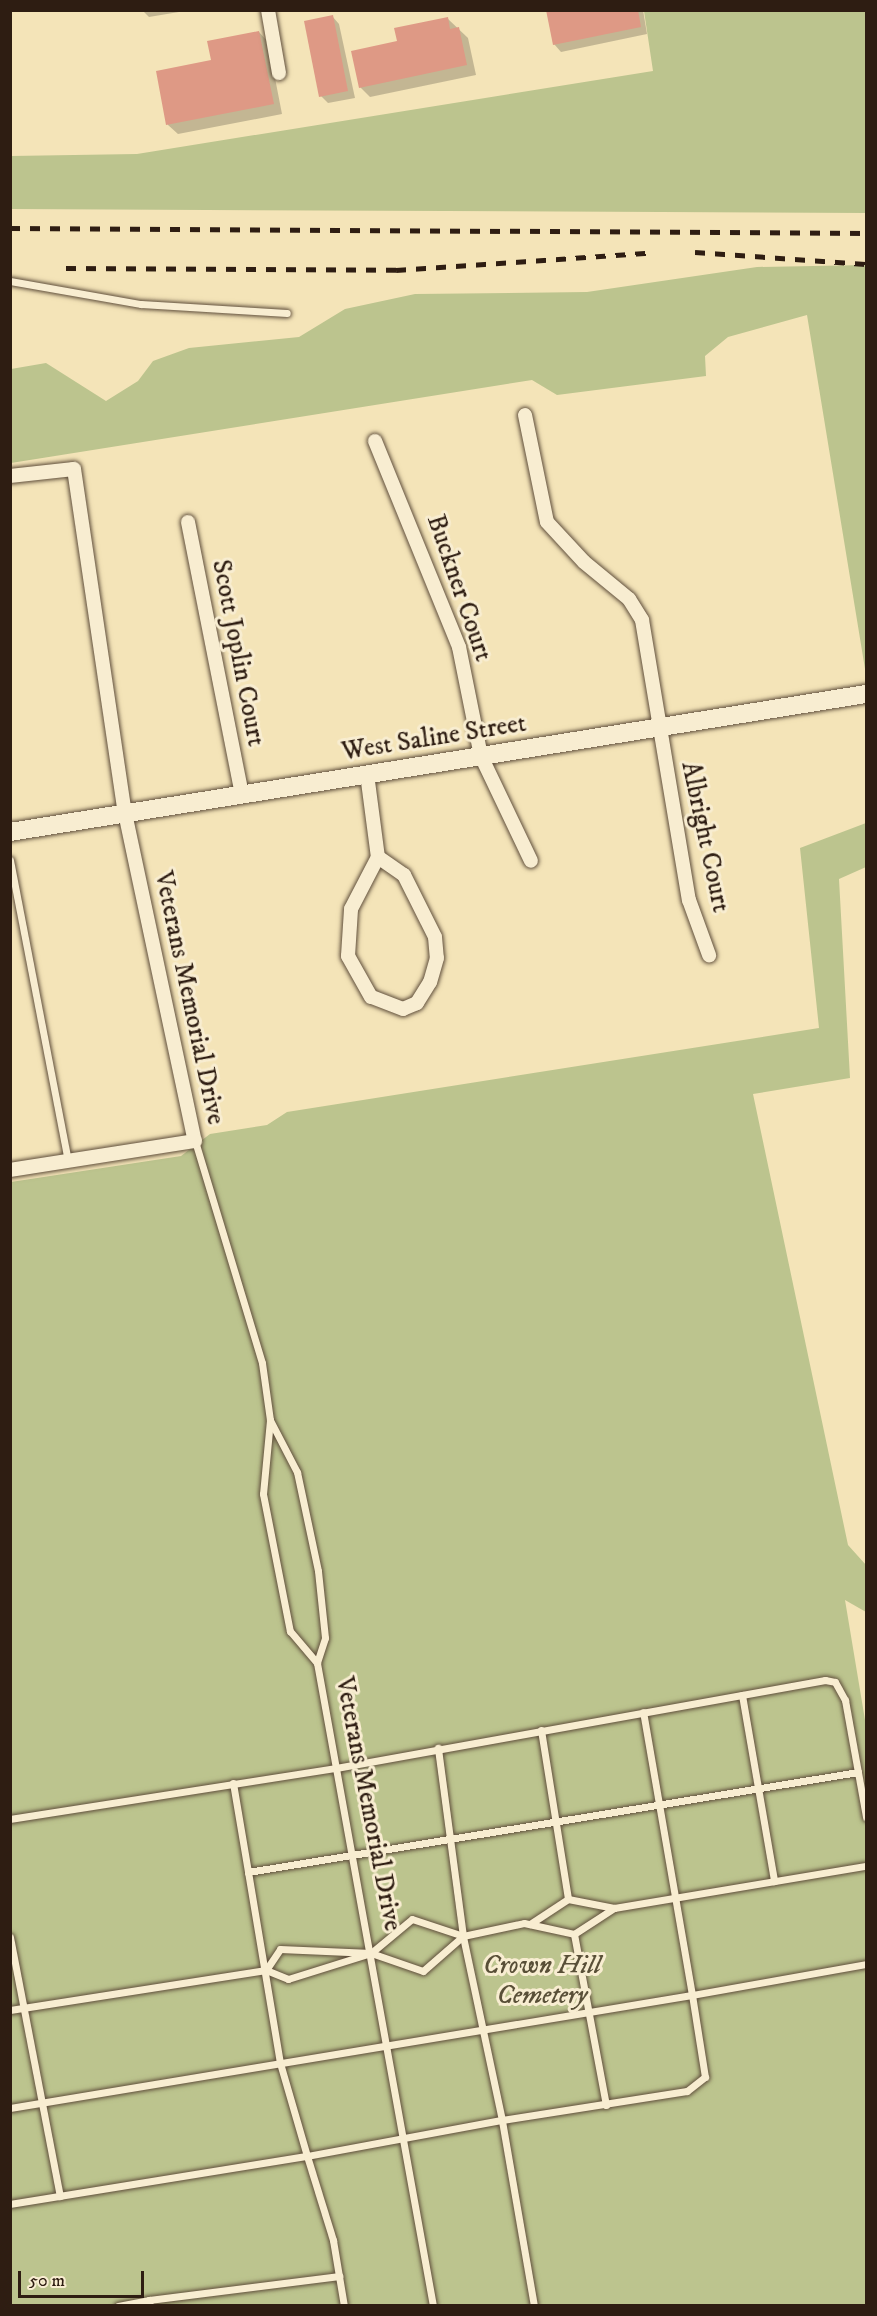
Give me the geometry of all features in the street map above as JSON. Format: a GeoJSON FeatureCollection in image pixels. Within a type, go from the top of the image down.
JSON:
{"type":"FeatureCollection","features":[{"type":"Feature","properties":{"kind":"street"},"geometry":{"type":"LineString","coordinates":[[268,10],[279,73]]}},
{"type":"Feature","properties":{"kind":"street","name":"Albright Court"},"geometry":{"type":"LineString","coordinates":[[525,415],[547,522],[584,562],[629,599],[642,620],[689,900],[709,955]]}},
{"type":"Feature","properties":{"kind":"street","name":"Buckner Court"},"geometry":{"type":"LineString","coordinates":[[375,441],[459,646],[481,756],[531,861]]}},
{"type":"Feature","properties":{"kind":"street","name":"Veterans Memorial Drive"},"geometry":{"type":"LineString","coordinates":[[10,476],[74,469],[125,813],[195,1141]]}},
{"type":"Feature","properties":{"kind":"street","name":"Scott Joplin Court"},"geometry":{"type":"LineString","coordinates":[[188,522],[242,794]]}},
{"type":"Feature","properties":{"kind":"street","name":"West Saline Street"},"geometry":{"type":"LineString","coordinates":[[10,832],[867,694]]}},
{"type":"Feature","properties":{"kind":"street"},"geometry":{"type":"LineString","coordinates":[[367,774],[378,857],[351,909],[348,956],[353,974],[371,997],[404,1009],[417,1003],[430,982],[437,958],[435,937],[405,875],[378,857]]}},
{"type":"Feature","properties":{"kind":"street"},"geometry":{"type":"LineString","coordinates":[[10,1170],[195,1141]]}},
{"type":"Feature","properties":{"kind":"lane"},"geometry":{"type":"LineString","coordinates":[[10,281],[141,304],[287,312]]}},
{"type":"Feature","properties":{"kind":"lane"},"geometry":{"type":"LineString","coordinates":[[10,860],[68,1161]]}},
{"type":"Feature","properties":{"kind":"lane","name":"Veterans Memorial Drive"},"geometry":{"type":"LineString","coordinates":[[195,1141],[262,1363],[270,1420],[263,1494],[290,1631],[317,1663]]}},
{"type":"Feature","properties":{"kind":"lane","name":"Veterans Memorial Drive"},"geometry":{"type":"LineString","coordinates":[[270,1420],[297,1472],[318,1571],[325,1638],[317,1663],[388,2046],[432,2306]]}},
{"type":"Feature","properties":{"kind":"lane"},"geometry":{"type":"LineString","coordinates":[[10,1819],[336,1768],[643,1712],[835,1682],[845,1700],[867,1817]]}},
{"type":"Feature","properties":{"kind":"lane"},"geometry":{"type":"LineString","coordinates":[[742,1695],[774,1881]]}},
{"type":"Feature","properties":{"kind":"lane"},"geometry":{"type":"LineString","coordinates":[[10,2204],[687,2091],[705,2077],[643,1712]]}},
{"type":"Feature","properties":{"kind":"lane"},"geometry":{"type":"LineString","coordinates":[[541,1730],[568,1899]]}},
{"type":"Feature","properties":{"kind":"lane"},"geometry":{"type":"LineString","coordinates":[[438,1748],[463,1936],[502,2121],[534,2306]]}},
{"type":"Feature","properties":{"kind":"lane"},"geometry":{"type":"LineString","coordinates":[[248,1872],[858,1772]]}},
{"type":"Feature","properties":{"kind":"lane"},"geometry":{"type":"LineString","coordinates":[[233,1783],[280,2063],[339,2276],[344,2306]]}},
{"type":"Feature","properties":{"kind":"lane"},"geometry":{"type":"LineString","coordinates":[[530,1924],[568,1899],[614,1908],[867,1866]]}},
{"type":"Feature","properties":{"kind":"lane"},"geometry":{"type":"LineString","coordinates":[[10,2010],[266,1970],[288,1979],[371,1953],[412,1919],[463,1936],[530,1924],[574,1934],[614,1908]]}},
{"type":"Feature","properties":{"kind":"lane"},"geometry":{"type":"LineString","coordinates":[[574,1934],[606,2105]]}},
{"type":"Feature","properties":{"kind":"lane"},"geometry":{"type":"LineString","coordinates":[[266,1970],[280,1948],[371,1953],[423,1971],[463,1936]]}},
{"type":"Feature","properties":{"kind":"lane"},"geometry":{"type":"LineString","coordinates":[[10,1937],[60,2196]]}},
{"type":"Feature","properties":{"kind":"lane"},"geometry":{"type":"LineString","coordinates":[[10,2108],[589,2013],[867,1964]]}},
{"type":"Feature","properties":{"kind":"lane"},"geometry":{"type":"LineString","coordinates":[[118,2306],[339,2276]]}},
{"type":"Feature","properties":{"kind":"green space"},"geometry":{"type":"Polygon","coordinates":[[[644,11],[866,11],[866,213],[11,209],[11,156],[137,154],[653,71],[644,11]]]}},
{"type":"Feature","properties":{"kind":"green space"},"geometry":{"type":"Polygon","coordinates":[[[866,265],[866,675],[807,315],[728,337],[705,356],[706,376],[557,395],[532,380],[11,463],[11,369],[46,363],[106,401],[138,381],[153,361],[189,348],[299,337],[345,309],[415,294],[587,292],[757,267],[866,265]]]}},
{"type":"Feature","properties":{"kind":"green space","name":"Crown Hill Cemetery"},"geometry":{"type":"Polygon","coordinates":[[[866,823],[866,867],[839,879],[850,1078],[753,1094],[848,1545],[866,1565],[866,1612],[845,1600],[866,1726],[866,2305],[11,2306],[11,1182],[181,1156],[210,1134],[267,1125],[287,1112],[819,1028],[800,848],[866,823]]]}},
{"type":"Feature","properties":{"kind":"building"},"geometry":{"type":"Polygon","coordinates":[[[546,10],[638,10],[641,27],[553,45],[546,10]]]}},
{"type":"Feature","properties":{"kind":"building"},"geometry":{"type":"Polygon","coordinates":[[[333,15],[348,91],[319,97],[304,21],[333,15]]]}},
{"type":"Feature","properties":{"kind":"building"},"geometry":{"type":"Polygon","coordinates":[[[448,17],[450,29],[459,27],[467,65],[359,88],[351,51],[397,41],[394,28],[448,17]]]}},
{"type":"Feature","properties":{"kind":"building"},"geometry":{"type":"Polygon","coordinates":[[[259,31],[274,104],[166,125],[156,71],[211,60],[207,41],[259,31]]]}},
{"type":"Feature","properties":{"kind":"building"},"geometry":{"type":"Polygon","coordinates":[[[511,722],[512,728],[499,730],[498,724],[511,722]]]}},
{"type":"Feature","properties":{"kind":"railway"},"geometry":{"type":"LineString","coordinates":[[10,228],[866,233]]}},
{"type":"Feature","properties":{"kind":"railway"},"geometry":{"type":"LineString","coordinates":[[695,252],[866,264]]}},
{"type":"Feature","properties":{"kind":"railway"},"geometry":{"type":"LineString","coordinates":[[66,268],[396,270],[648,253]]}}]}
